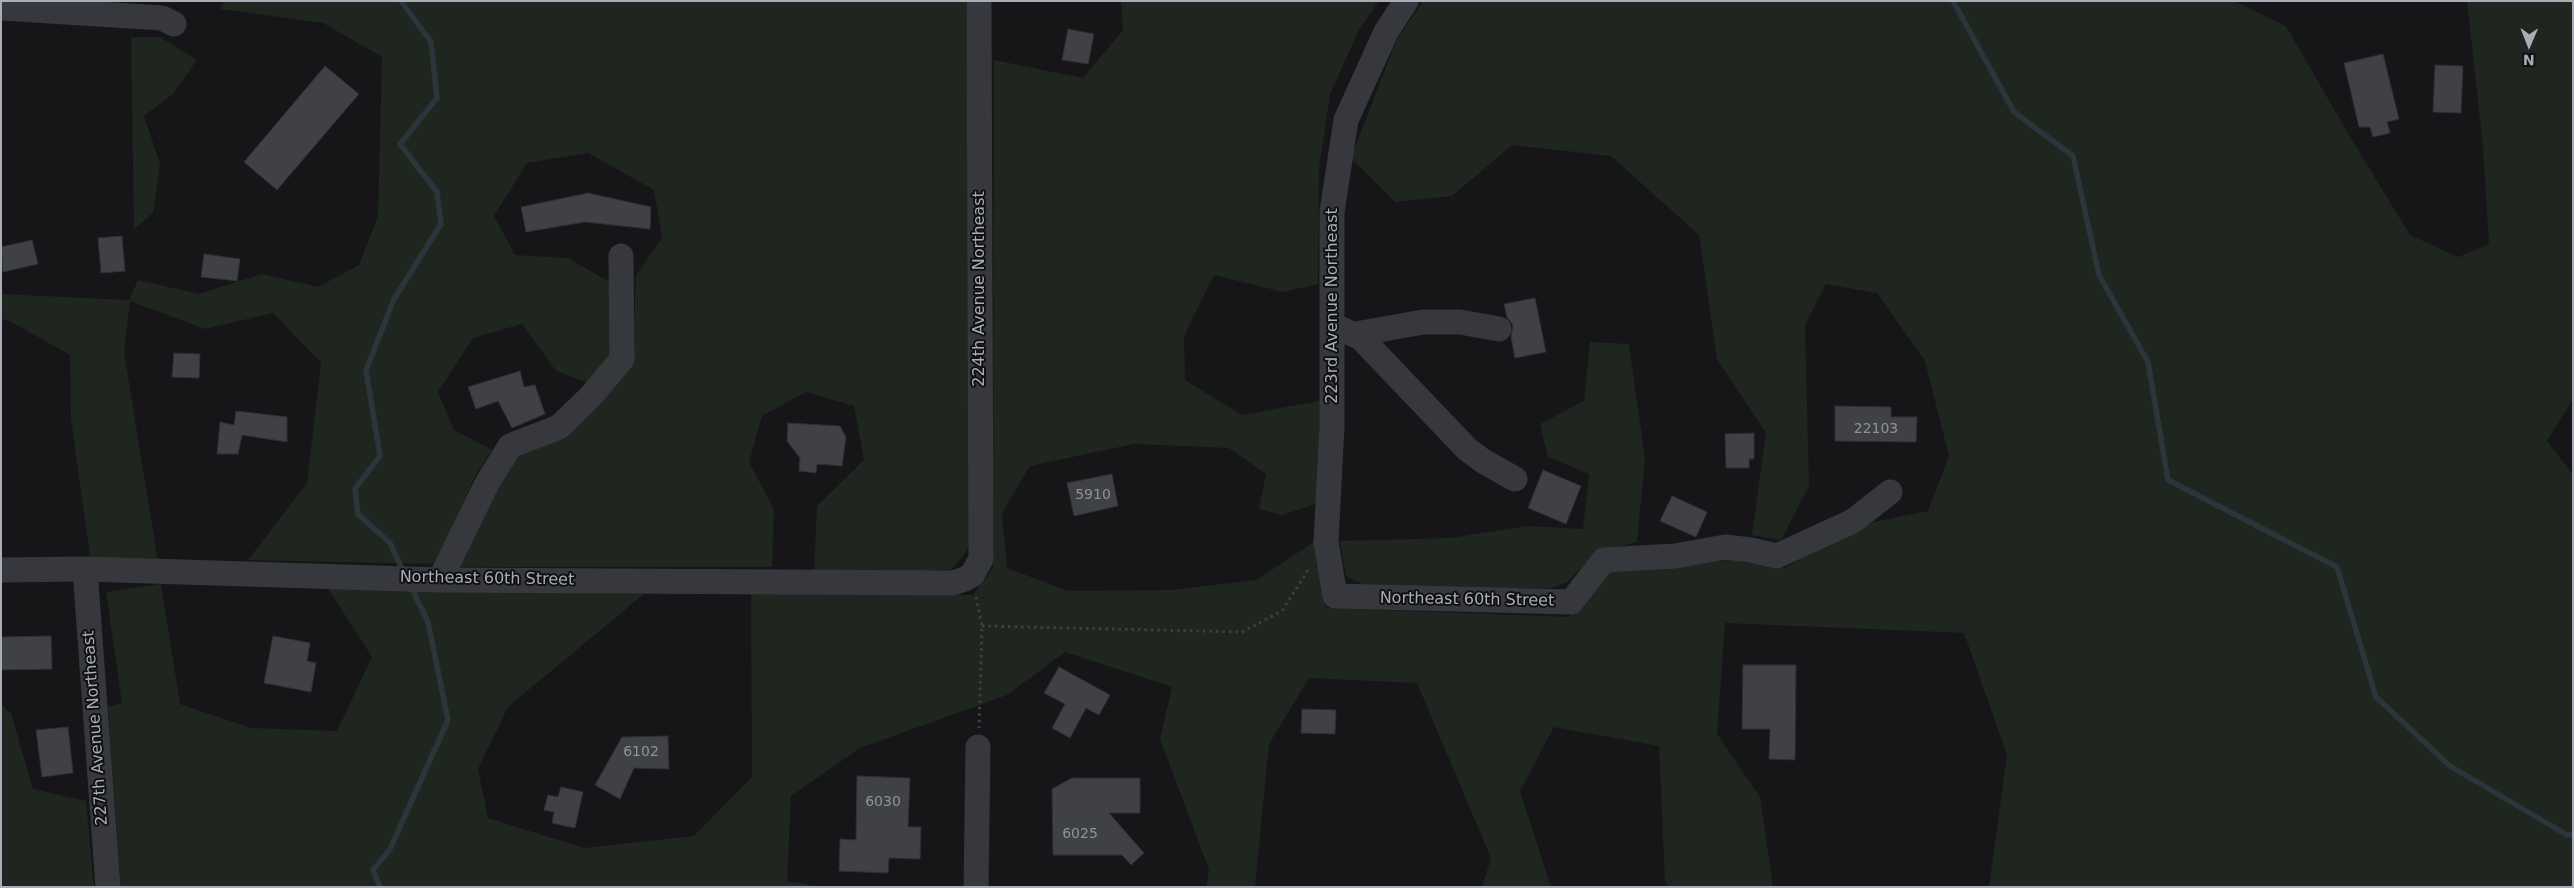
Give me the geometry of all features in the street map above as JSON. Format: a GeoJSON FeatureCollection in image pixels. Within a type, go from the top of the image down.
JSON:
{"type":"FeatureCollection","features":[{"type":"Feature","properties":{"kind":"street","name":"224th Avenue Northeast"},"geometry":{"type":"LineString","coordinates":[[972,575],[981,559],[979,1]]}},
{"type":"Feature","properties":{"kind":"street","name":"223rd Avenue Northeast"},"geometry":{"type":"LineString","coordinates":[[1335,596],[1326,542],[1332,426],[1332,212],[1346,120],[1386,32],[1406,1]]}},
{"type":"Feature","properties":{"kind":"street"},"geometry":{"type":"LineString","coordinates":[[1,8],[162,18],[174,24]]}},
{"type":"Feature","properties":{"kind":"street"},"geometry":{"type":"LineString","coordinates":[[432,579],[510,446],[559,427],[591,396],[622,359],[621,256]]}},
{"type":"Feature","properties":{"kind":"street"},"geometry":{"type":"LineString","coordinates":[[1356,334],[1423,322],[1460,322],[1499,329]]}},
{"type":"Feature","properties":{"kind":"street"},"geometry":{"type":"LineString","coordinates":[[1333,325],[1356,334],[1385,361],[1467,449],[1483,461],[1514,479]]}},
{"type":"Feature","properties":{"kind":"street","name":"Northeast 60th Street"},"geometry":{"type":"LineString","coordinates":[[1335,596],[1571,602],[1604,560],[1675,556],[1725,547],[1777,556],[1853,521],[1890,492]]}},
{"type":"Feature","properties":{"kind":"street","name":"Northeast 60th Street"},"geometry":{"type":"LineString","coordinates":[[1,570],[85,569],[432,579],[953,583],[972,575]]}},
{"type":"Feature","properties":{"kind":"street","name":"227th Avenue Northeast"},"geometry":{"type":"LineString","coordinates":[[85,569],[108,887]]}},
{"type":"Feature","properties":{"kind":"street"},"geometry":{"type":"LineString","coordinates":[[976,887],[978,747]]}},
{"type":"Feature","properties":{"kind":"path"},"geometry":{"type":"LineString","coordinates":[[982,626],[1242,632],[1282,611],[1326,542]]}},
{"type":"Feature","properties":{"kind":"path"},"geometry":{"type":"LineString","coordinates":[[972,575],[982,626],[978,747]]}},
{"type":"Feature","properties":{"kind":"shaded area"},"geometry":{"type":"Polygon","coordinates":[[[223,1],[966,1],[973,543],[952,569],[920,572],[814,571],[817,506],[864,460],[854,406],[806,392],[762,416],[749,462],[774,509],[772,567],[457,567],[516,450],[633,359],[636,275],[662,238],[654,190],[588,153],[527,163],[494,216],[515,255],[568,258],[611,283],[612,354],[589,383],[556,371],[522,324],[473,338],[438,392],[454,430],[492,450],[474,478],[436,564],[248,560],[307,483],[321,363],[273,313],[205,329],[130,301],[124,352],[158,562],[91,563],[71,419],[70,355],[6,319],[1,321],[1,294],[129,300],[138,280],[199,294],[262,274],[318,287],[359,265],[378,216],[382,57],[323,23],[220,9],[223,1]]]}},
{"type":"Feature","properties":{"kind":"shaded area"},"geometry":{"type":"Polygon","coordinates":[[[1121,1],[1379,1],[1359,30],[1330,94],[1319,169],[1318,284],[1283,292],[1214,275],[1184,336],[1185,380],[1242,415],[1320,401],[1318,503],[1282,515],[1259,509],[1266,474],[1229,448],[1134,444],[1030,466],[1002,513],[1007,568],[1068,591],[1171,590],[1256,580],[1317,540],[1326,608],[1569,617],[1609,570],[1731,560],[1785,568],[1864,524],[1928,511],[1949,456],[1925,361],[1877,293],[1826,284],[1805,325],[1809,486],[1781,540],[1752,535],[1766,433],[1717,359],[1699,235],[1611,156],[1512,145],[1452,196],[1395,202],[1351,158],[1396,41],[1423,1],[2234,1],[2286,26],[2410,235],[2458,257],[2489,244],[2483,147],[2467,1],[2573,1],[2573,399],[2547,441],[2573,475],[2573,887],[1989,887],[2007,755],[1964,633],[1725,623],[1717,734],[1760,797],[1773,887],[1669,887],[1665,881],[1659,746],[1554,727],[1520,791],[1551,887],[1482,887],[1491,858],[1417,683],[1309,678],[1269,744],[1255,887],[1206,887],[1209,870],[1160,739],[1172,687],[1065,652],[1007,695],[860,748],[791,796],[787,881],[823,887],[121,887],[108,707],[122,703],[106,592],[161,584],[180,704],[251,728],[337,731],[372,657],[327,587],[644,594],[508,707],[478,769],[488,818],[584,848],[694,836],[752,777],[751,593],[973,595],[993,568],[994,60],[1083,78],[1123,30],[1121,1]]]}},
{"type":"Feature","properties":{"kind":"shaded area"},"geometry":{"type":"Polygon","coordinates":[[[131,37],[160,37],[197,60],[173,94],[144,116],[160,164],[153,213],[134,229],[131,37]]]}},
{"type":"Feature","properties":{"kind":"shaded area"},"geometry":{"type":"Polygon","coordinates":[[[1590,342],[1629,344],[1645,459],[1637,542],[1597,552],[1567,582],[1552,588],[1371,588],[1346,576],[1340,541],[1450,538],[1528,526],[1583,529],[1589,474],[1548,457],[1540,424],[1584,401],[1590,342]]]}},
{"type":"Feature","properties":{"kind":"shaded area"},"geometry":{"type":"Polygon","coordinates":[[[1,704],[11,713],[33,789],[86,801],[94,887],[1,887],[1,704]]]}},
{"type":"Feature","properties":{"kind":"building"},"geometry":{"type":"Polygon","coordinates":[[[1068,29],[1094,34],[1088,64],[1062,60],[1068,29]]]}},
{"type":"Feature","properties":{"kind":"building"},"geometry":{"type":"Polygon","coordinates":[[[2383,54],[2399,119],[2387,122],[2390,133],[2373,137],[2370,127],[2359,127],[2344,63],[2383,54]]]}},
{"type":"Feature","properties":{"kind":"building"},"geometry":{"type":"Polygon","coordinates":[[[2435,65],[2463,66],[2461,113],[2433,112],[2435,65]]]}},
{"type":"Feature","properties":{"kind":"building"},"geometry":{"type":"Polygon","coordinates":[[[325,66],[359,94],[277,190],[244,162],[325,66]]]}},
{"type":"Feature","properties":{"kind":"building"},"geometry":{"type":"Polygon","coordinates":[[[588,193],[651,207],[650,229],[585,222],[526,232],[521,207],[588,193]]]}},
{"type":"Feature","properties":{"kind":"building"},"geometry":{"type":"Polygon","coordinates":[[[122,236],[125,271],[101,273],[98,238],[122,236]]]}},
{"type":"Feature","properties":{"kind":"building"},"geometry":{"type":"Polygon","coordinates":[[[32,240],[38,264],[3,272],[1,247],[32,240]]]}},
{"type":"Feature","properties":{"kind":"building"},"geometry":{"type":"Polygon","coordinates":[[[204,254],[240,259],[237,281],[201,277],[204,254]]]}},
{"type":"Feature","properties":{"kind":"building"},"geometry":{"type":"Polygon","coordinates":[[[1535,298],[1546,352],[1515,358],[1511,337],[1513,325],[1507,317],[1504,304],[1535,298]]]}},
{"type":"Feature","properties":{"kind":"building"},"geometry":{"type":"Polygon","coordinates":[[[174,353],[200,354],[199,378],[172,377],[174,353]]]}},
{"type":"Feature","properties":{"kind":"building"},"geometry":{"type":"Polygon","coordinates":[[[520,371],[524,387],[535,385],[545,414],[512,428],[498,401],[476,409],[468,387],[520,371]]]}},
{"type":"Feature","properties":{"kind":"building"},"geometry":{"type":"Polygon","coordinates":[[[1835,406],[1891,407],[1891,417],[1917,417],[1916,442],[1835,441],[1835,406]]]}},
{"type":"Feature","properties":{"kind":"building"},"geometry":{"type":"Polygon","coordinates":[[[236,411],[287,417],[287,442],[242,435],[238,454],[217,454],[220,422],[234,425],[236,411]]]}},
{"type":"Feature","properties":{"kind":"building"},"geometry":{"type":"Polygon","coordinates":[[[788,423],[840,426],[846,437],[842,466],[817,464],[816,473],[799,471],[800,458],[787,441],[788,423]]]}},
{"type":"Feature","properties":{"kind":"building"},"geometry":{"type":"Polygon","coordinates":[[[1754,433],[1754,459],[1749,459],[1749,468],[1726,468],[1725,434],[1754,433]]]}},
{"type":"Feature","properties":{"kind":"building"},"geometry":{"type":"Polygon","coordinates":[[[1543,470],[1581,486],[1566,524],[1528,508],[1543,470]]]}},
{"type":"Feature","properties":{"kind":"building"},"geometry":{"type":"Polygon","coordinates":[[[1112,474],[1118,506],[1074,516],[1067,483],[1112,474]]]}},
{"type":"Feature","properties":{"kind":"building"},"geometry":{"type":"Polygon","coordinates":[[[1672,496],[1707,512],[1696,537],[1660,521],[1672,496]]]}},
{"type":"Feature","properties":{"kind":"building"},"geometry":{"type":"Polygon","coordinates":[[[51,636],[52,669],[1,670],[1,637],[51,636]]]}},
{"type":"Feature","properties":{"kind":"building"},"geometry":{"type":"Polygon","coordinates":[[[273,636],[310,643],[307,661],[316,663],[311,692],[264,683],[273,636]]]}},
{"type":"Feature","properties":{"kind":"building"},"geometry":{"type":"Polygon","coordinates":[[[1743,665],[1796,665],[1795,760],[1769,759],[1770,729],[1742,729],[1743,665]]]}},
{"type":"Feature","properties":{"kind":"building"},"geometry":{"type":"Polygon","coordinates":[[[1059,667],[1110,695],[1099,715],[1086,708],[1070,738],[1052,728],[1065,704],[1044,693],[1059,667]]]}},
{"type":"Feature","properties":{"kind":"building"},"geometry":{"type":"Polygon","coordinates":[[[1302,709],[1336,710],[1335,734],[1301,733],[1302,709]]]}},
{"type":"Feature","properties":{"kind":"building"},"geometry":{"type":"Polygon","coordinates":[[[68,727],[73,773],[42,777],[36,730],[68,727]]]}},
{"type":"Feature","properties":{"kind":"building"},"geometry":{"type":"Polygon","coordinates":[[[668,736],[669,769],[634,768],[620,799],[595,785],[622,737],[668,736]]]}},
{"type":"Feature","properties":{"kind":"building"},"geometry":{"type":"Polygon","coordinates":[[[857,776],[910,778],[908,827],[921,827],[920,859],[889,858],[888,873],[839,871],[840,839],[856,840],[857,776]]]}},
{"type":"Feature","properties":{"kind":"building"},"geometry":{"type":"Polygon","coordinates":[[[1072,778],[1140,778],[1140,813],[1109,813],[1144,853],[1131,865],[1122,855],[1053,855],[1052,789],[1072,778]]]}},
{"type":"Feature","properties":{"kind":"building"},"geometry":{"type":"Polygon","coordinates":[[[561,787],[583,792],[575,828],[552,823],[554,812],[544,810],[548,795],[558,797],[561,787]]]}},
{"type":"Feature","properties":{"kind":"waterway"},"geometry":{"type":"LineString","coordinates":[[401,1],[431,42],[437,98],[400,144],[437,192],[441,224],[394,299],[366,370],[380,456],[355,489],[358,514],[390,543],[404,573]]}},
{"type":"Feature","properties":{"kind":"waterway"},"geometry":{"type":"LineString","coordinates":[[1953,1],[2014,112],[2073,156],[2099,275],[2148,362],[2168,480],[2337,567],[2376,697],[2450,766],[2567,835],[2573,834]]}},
{"type":"Feature","properties":{"kind":"waterway"},"geometry":{"type":"LineString","coordinates":[[380,887],[373,870],[390,849],[448,720],[428,622],[410,585]]}}]}
